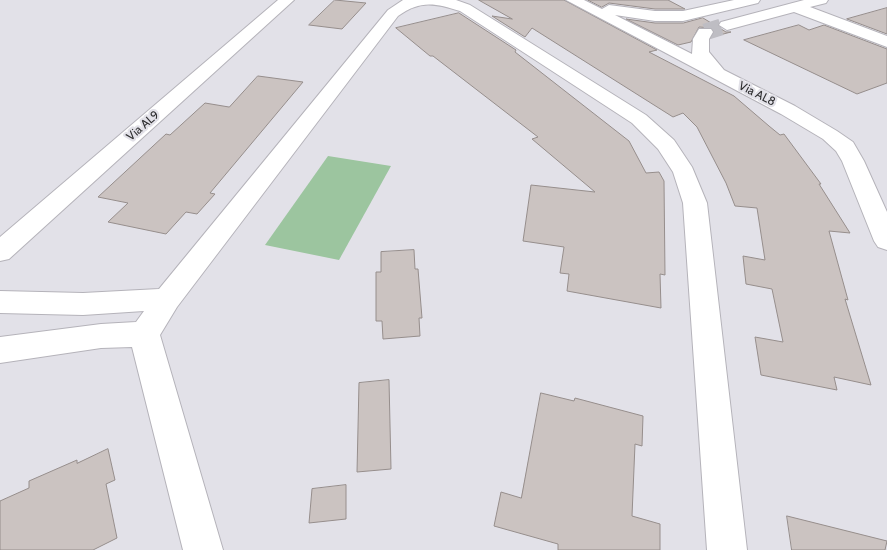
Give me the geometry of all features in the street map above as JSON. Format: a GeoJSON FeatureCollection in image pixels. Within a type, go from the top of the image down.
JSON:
{"type":"FeatureCollection","features":[{"type":"Feature","properties":{"kind":"street","name":"Via AL9"},"geometry":{"type":"LineString","coordinates":[[0,252],[287,0]]}},
{"type":"Feature","properties":{"kind":"street"},"geometry":{"type":"LineString","coordinates":[[203,550],[149,347],[146,344],[145,334],[168,299],[393,12],[405,4],[423,0],[444,1],[465,8],[640,119],[666,145],[684,172],[696,203],[727,550]]}},
{"type":"Feature","properties":{"kind":"street"},"geometry":{"type":"LineString","coordinates":[[574,1],[612,11],[670,16],[701,12],[752,0]]}},
{"type":"Feature","properties":{"kind":"street"},"geometry":{"type":"LineString","coordinates":[[717,73],[700,53],[701,39],[713,29],[821,0]]}},
{"type":"Feature","properties":{"kind":"street","name":"Via AL8"},"geometry":{"type":"LineString","coordinates":[[574,1],[810,122],[844,148],[853,161],[887,240]]}},
{"type":"Feature","properties":{"kind":"street"},"geometry":{"type":"LineString","coordinates":[[795,7],[887,42]]}},
{"type":"Feature","properties":{"kind":"street"},"geometry":{"type":"LineString","coordinates":[[0,302],[83,304],[168,299]]}},
{"type":"Feature","properties":{"kind":"street"},"geometry":{"type":"LineString","coordinates":[[0,350],[101,336],[145,334]]}},
{"type":"Feature","properties":{"kind":"green space"},"geometry":{"type":"Polygon","coordinates":[[[328,156],[391,166],[339,260],[265,245],[328,156]]]}},
{"type":"Feature","properties":{"kind":"building"},"geometry":{"type":"Polygon","coordinates":[[[335,0],[366,3],[342,29],[309,25],[335,0]]]}},
{"type":"Feature","properties":{"kind":"building"},"geometry":{"type":"Polygon","coordinates":[[[479,0],[564,0],[657,50],[649,52],[734,96],[780,135],[784,134],[821,184],[819,184],[850,233],[829,231],[848,300],[845,299],[871,385],[834,377],[837,390],[761,375],[755,337],[783,342],[772,289],[746,284],[743,256],[765,260],[757,208],[735,206],[726,183],[697,127],[683,113],[673,117],[532,28],[525,37],[492,16],[512,19],[479,0]]]}},
{"type":"Feature","properties":{"kind":"building"},"geometry":{"type":"Polygon","coordinates":[[[588,0],[668,0],[685,9],[655,9],[609,3],[602,7],[588,0]]]}},
{"type":"Feature","properties":{"kind":"building"},"geometry":{"type":"Polygon","coordinates":[[[887,8],[887,34],[847,19],[887,8]]]}},
{"type":"Feature","properties":{"kind":"building"},"geometry":{"type":"Polygon","coordinates":[[[459,13],[516,50],[515,52],[629,141],[646,173],[659,172],[664,181],[665,275],[660,274],[661,308],[567,291],[569,274],[560,273],[564,247],[523,241],[531,185],[595,192],[532,139],[538,137],[433,56],[430,56],[396,28],[459,13]]]}},
{"type":"Feature","properties":{"kind":"building"},"geometry":{"type":"Polygon","coordinates":[[[703,18],[726,32],[731,32],[712,37],[715,33],[713,28],[699,27],[691,42],[678,45],[626,19],[655,23],[683,23],[703,18]]]}},
{"type":"Feature","properties":{"kind":"building"},"geometry":{"type":"Polygon","coordinates":[[[799,25],[809,30],[824,25],[887,49],[887,83],[857,94],[744,40],[799,25]]]}},
{"type":"Feature","properties":{"kind":"building"},"geometry":{"type":"Polygon","coordinates":[[[258,76],[303,82],[210,193],[215,194],[197,214],[186,212],[166,234],[108,222],[128,203],[98,197],[166,134],[170,135],[205,103],[229,107],[258,76]]]}},
{"type":"Feature","properties":{"kind":"building"},"geometry":{"type":"Polygon","coordinates":[[[414,250],[415,269],[418,269],[422,318],[419,318],[420,336],[383,339],[382,321],[376,321],[376,272],[381,272],[381,252],[414,250]]]}},
{"type":"Feature","properties":{"kind":"building"},"geometry":{"type":"Polygon","coordinates":[[[389,380],[391,469],[357,472],[359,383],[389,380]]]}},
{"type":"Feature","properties":{"kind":"building"},"geometry":{"type":"Polygon","coordinates":[[[541,393],[574,401],[575,398],[643,416],[642,446],[635,444],[632,516],[660,524],[660,550],[558,550],[558,544],[494,526],[501,492],[521,498],[541,393]]]}},
{"type":"Feature","properties":{"kind":"building"},"geometry":{"type":"Polygon","coordinates":[[[108,449],[115,480],[106,484],[117,538],[93,550],[0,550],[0,501],[29,488],[29,481],[108,449]]]}},
{"type":"Feature","properties":{"kind":"building"},"geometry":{"type":"Polygon","coordinates":[[[346,485],[346,519],[309,523],[312,489],[346,485]]]}},
{"type":"Feature","properties":{"kind":"building"},"geometry":{"type":"Polygon","coordinates":[[[787,516],[887,541],[885,550],[792,550],[787,516]]]}},
{"type":"Feature","properties":{"kind":"tunnel"},"geometry":{"type":"LineString","coordinates":[[705,32],[721,27]]}}]}
